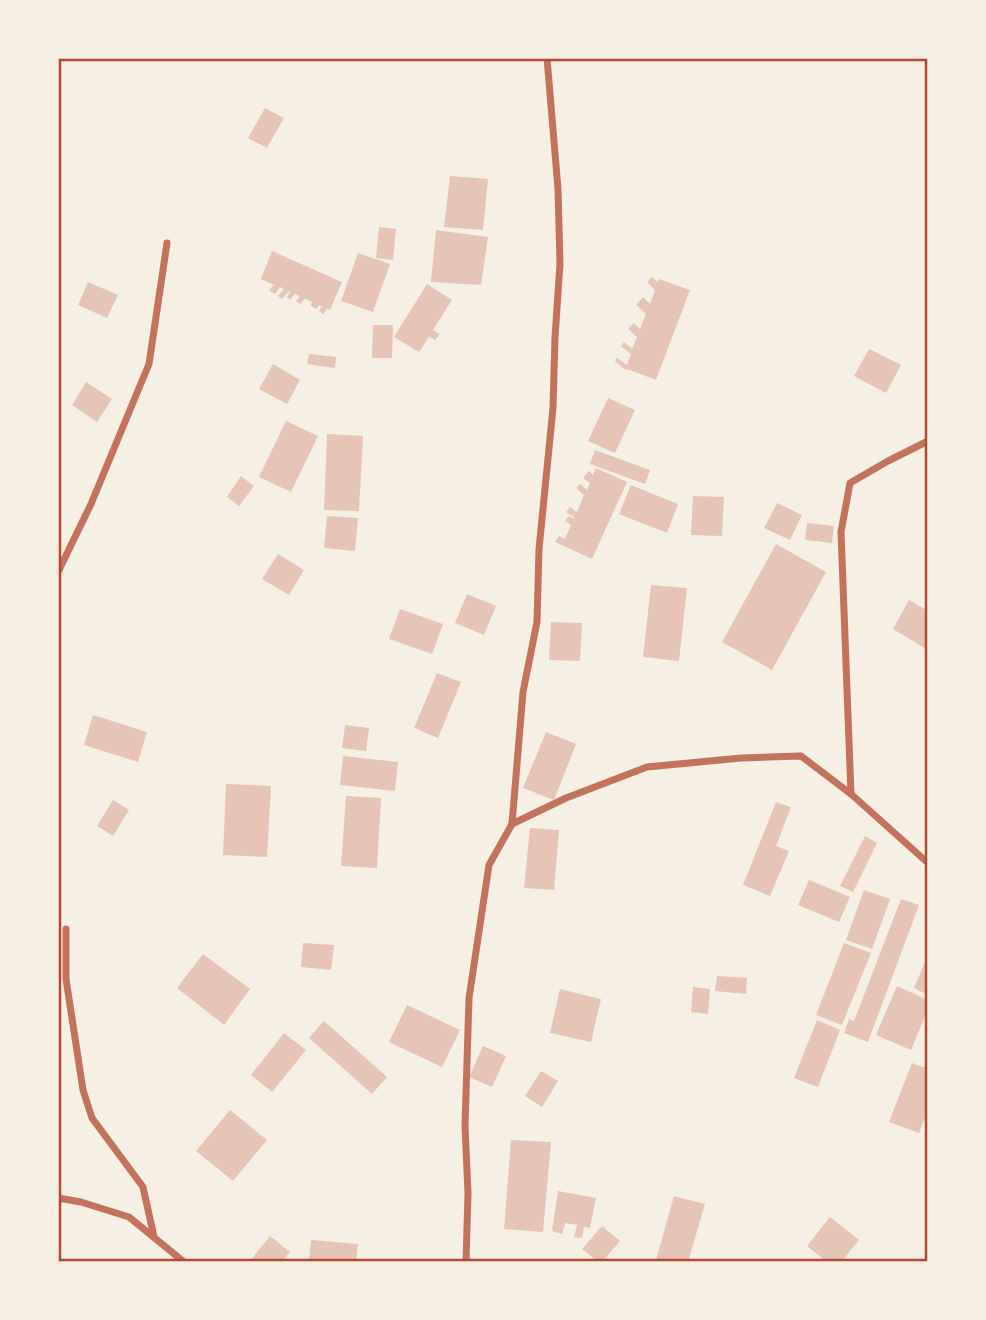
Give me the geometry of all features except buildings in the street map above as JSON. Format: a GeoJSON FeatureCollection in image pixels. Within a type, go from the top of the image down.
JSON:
{"type":"FeatureCollection","features":[{"type":"Feature","properties":{"kind":"street"},"geometry":{"type":"LineString","coordinates":[[466,1262],[468,1193],[465,1126],[469,998],[489,865],[512,824],[523,692],[537,622],[539,549],[553,408],[560,264],[558,189],[547,58]]}},
{"type":"Feature","properties":{"kind":"street"},"geometry":{"type":"LineString","coordinates":[[58,572],[91,504],[149,364],[167,243]]}},
{"type":"Feature","properties":{"kind":"street"},"geometry":{"type":"LineString","coordinates":[[851,794],[841,532],[850,483],[928,441]]}},
{"type":"Feature","properties":{"kind":"street"},"geometry":{"type":"LineString","coordinates":[[512,824],[566,798],[648,768],[741,758],[801,756],[851,794],[928,863]]}},
{"type":"Feature","properties":{"kind":"street"},"geometry":{"type":"LineString","coordinates":[[66,929],[66,979],[83,1090],[92,1118],[143,1187],[154,1237]]}},
{"type":"Feature","properties":{"kind":"street"},"geometry":{"type":"LineString","coordinates":[[58,1198],[129,1217],[184,1262]]}}]}
